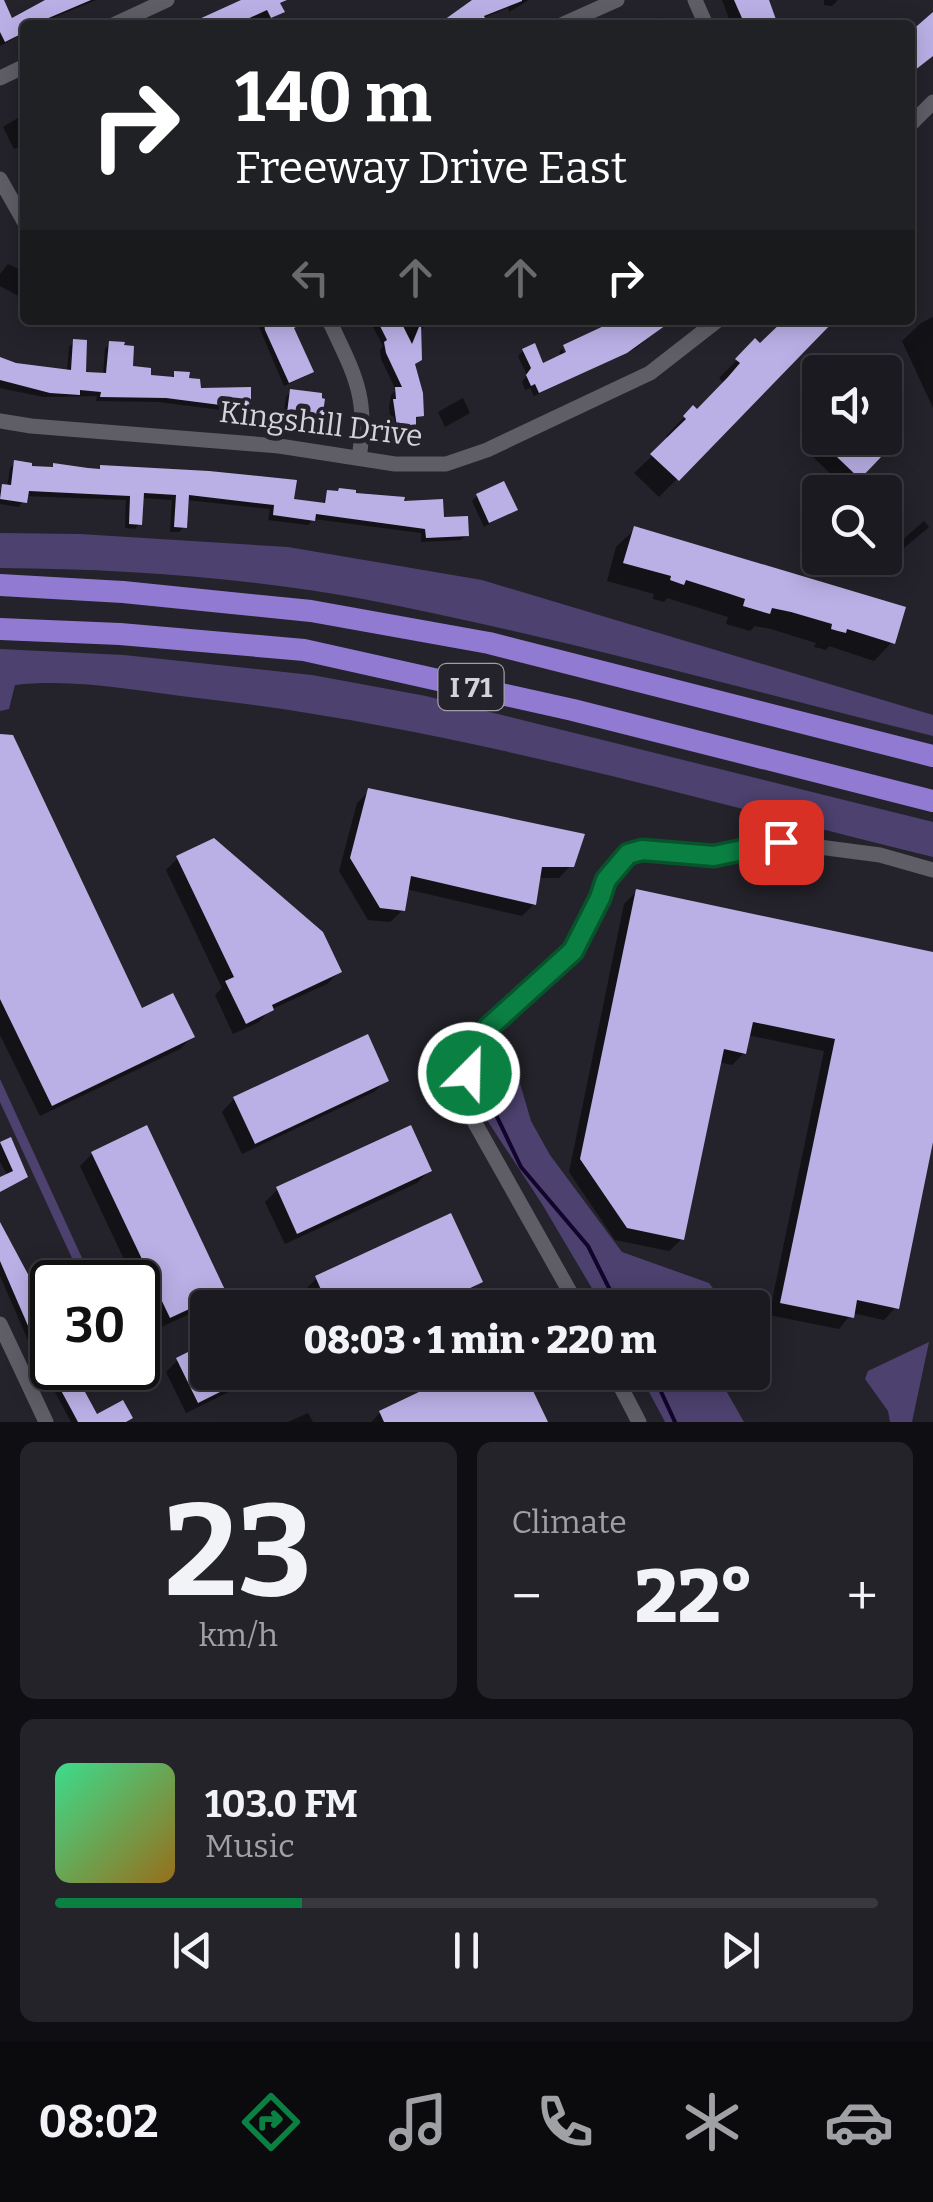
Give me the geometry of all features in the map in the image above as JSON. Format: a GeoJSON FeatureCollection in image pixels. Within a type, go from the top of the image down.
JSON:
{"type":"FeatureCollection","features":[{"type":"Feature","properties":{"kind":"highway","name":"I 71"},"geometry":{"type":"LineString","coordinates":[[0,585],[123,592],[310,611],[489,643],[933,756]]}},
{"type":"Feature","properties":{"kind":"highway","name":"I 71"},"geometry":{"type":"LineString","coordinates":[[0,628],[304,650],[574,710],[933,801]]}},
{"type":"Feature","properties":{"kind":"street"},"geometry":{"type":"LineString","coordinates":[[124,20],[167,0]]}},
{"type":"Feature","properties":{"kind":"street"},"geometry":{"type":"LineString","coordinates":[[572,20],[617,0]]}},
{"type":"Feature","properties":{"kind":"street"},"geometry":{"type":"LineString","coordinates":[[915,120],[933,102]]}},
{"type":"Feature","properties":{"kind":"street"},"geometry":{"type":"LineString","coordinates":[[0,179],[20,214]]}},
{"type":"Feature","properties":{"kind":"street"},"geometry":{"type":"LineString","coordinates":[[331,325],[361,393],[364,420],[359,458]]}},
{"type":"Feature","properties":{"kind":"street","name":"Kingshill Drive"},"geometry":{"type":"LineString","coordinates":[[0,420],[31,426],[279,446],[426,466],[446,464],[487,450],[650,374],[712,325]]}},
{"type":"Feature","properties":{"kind":"street"},"geometry":{"type":"LineString","coordinates":[[569,1290],[475,1123],[469,1073],[489,1027],[573,951],[616,864],[628,854],[642,850],[714,856],[781,842],[880,854],[933,870]]}},
{"type":"Feature","properties":{"kind":"street"},"geometry":{"type":"LineString","coordinates":[[0,1324],[46,1422]]}},
{"type":"Feature","properties":{"kind":"street"},"geometry":{"type":"LineString","coordinates":[[622,1390],[639,1422]]}},
{"type":"Feature","properties":{"kind":"shaded area"},"geometry":{"type":"Polygon","coordinates":[[[0,533],[288,547],[482,580],[933,715],[933,736],[578,646],[363,599],[182,576],[0,568],[0,533]]]}},
{"type":"Feature","properties":{"kind":"shaded area"},"geometry":{"type":"Polygon","coordinates":[[[0,649],[124,655],[312,675],[426,696],[933,822],[933,857],[567,765],[289,710],[106,686],[38,683],[15,685],[9,709],[0,711],[0,649]]]}},
{"type":"Feature","properties":{"kind":"shaded area"},"geometry":{"type":"Polygon","coordinates":[[[512,1073],[519,1080],[531,1121],[550,1155],[622,1252],[709,1283],[714,1290],[593,1290],[485,1117],[481,1099],[484,1086],[512,1073]]]}},
{"type":"Feature","properties":{"kind":"shaded area"},"geometry":{"type":"Polygon","coordinates":[[[0,1079],[83,1260],[73,1260],[0,1102],[0,1079]]]}},
{"type":"Feature","properties":{"kind":"shaded area"},"geometry":{"type":"Polygon","coordinates":[[[929,1342],[912,1422],[890,1422],[888,1411],[865,1379],[868,1371],[929,1342]]]}},
{"type":"Feature","properties":{"kind":"shaded area"},"geometry":{"type":"Polygon","coordinates":[[[648,1390],[726,1390],[744,1422],[665,1422],[648,1390]]]}},
{"type":"Feature","properties":{"kind":"building"},"geometry":{"type":"Polygon","coordinates":[[[0,0],[4,0],[12,18],[45,0],[91,0],[44,20],[20,20],[20,34],[5,42],[0,32],[0,0]]]}},
{"type":"Feature","properties":{"kind":"building"},"geometry":{"type":"Polygon","coordinates":[[[241,0],[287,0],[280,3],[285,12],[271,18],[267,10],[245,20],[197,20],[241,0]]]}},
{"type":"Feature","properties":{"kind":"building"},"geometry":{"type":"Polygon","coordinates":[[[472,0],[522,0],[484,16],[486,20],[444,20],[472,0]]]}},
{"type":"Feature","properties":{"kind":"building"},"geometry":{"type":"Polygon","coordinates":[[[734,0],[769,0],[776,20],[743,20],[734,0]]]}},
{"type":"Feature","properties":{"kind":"building"},"geometry":{"type":"Polygon","coordinates":[[[933,12],[933,56],[915,70],[915,28],[933,12]]]}},
{"type":"Feature","properties":{"kind":"building"},"geometry":{"type":"Polygon","coordinates":[[[264,325],[300,325],[294,328],[314,372],[289,383],[264,325]]]}},
{"type":"Feature","properties":{"kind":"building"},"geometry":{"type":"Polygon","coordinates":[[[380,325],[402,325],[412,344],[421,325],[422,360],[415,364],[424,416],[416,417],[416,426],[397,427],[393,399],[395,387],[402,387],[386,353],[387,340],[380,325]]]}},
{"type":"Feature","properties":{"kind":"building"},"geometry":{"type":"Polygon","coordinates":[[[606,325],[666,325],[627,353],[539,393],[526,375],[531,368],[522,349],[535,343],[543,363],[566,352],[563,345],[606,325]]]}},
{"type":"Feature","properties":{"kind":"building"},"geometry":{"type":"Polygon","coordinates":[[[779,325],[830,325],[679,481],[650,454],[686,419],[683,416],[693,405],[697,409],[728,377],[740,363],[735,359],[755,338],[760,343],[779,325]]]}},
{"type":"Feature","properties":{"kind":"building"},"geometry":{"type":"Polygon","coordinates":[[[73,339],[87,340],[86,372],[106,373],[109,341],[125,342],[124,345],[134,346],[133,366],[151,368],[151,375],[174,377],[174,371],[190,372],[189,378],[200,379],[201,388],[251,387],[251,409],[166,398],[100,397],[101,392],[80,390],[80,395],[50,393],[0,380],[0,357],[16,363],[71,370],[73,339]]]}},
{"type":"Feature","properties":{"kind":"building"},"geometry":{"type":"Polygon","coordinates":[[[290,389],[322,393],[322,419],[287,413],[290,389]]]}},
{"type":"Feature","properties":{"kind":"building"},"geometry":{"type":"Polygon","coordinates":[[[835,455],[882,456],[864,475],[856,475],[835,455]]]}},
{"type":"Feature","properties":{"kind":"building"},"geometry":{"type":"Polygon","coordinates":[[[14,460],[32,466],[53,467],[53,463],[100,469],[100,465],[297,480],[294,499],[325,503],[327,490],[339,488],[405,497],[404,501],[443,499],[444,517],[468,516],[469,536],[426,538],[425,529],[316,514],[315,521],[273,515],[274,505],[189,495],[187,528],[174,527],[176,495],[144,493],[142,525],[129,524],[130,496],[29,491],[27,503],[0,499],[2,484],[11,485],[14,460]]]}},
{"type":"Feature","properties":{"kind":"building"},"geometry":{"type":"Polygon","coordinates":[[[504,481],[518,510],[489,523],[476,494],[504,481]]]}},
{"type":"Feature","properties":{"kind":"building"},"geometry":{"type":"Polygon","coordinates":[[[634,526],[906,607],[895,644],[847,629],[846,633],[831,629],[832,624],[791,612],[772,608],[770,614],[743,606],[745,599],[686,580],[684,585],[670,580],[671,576],[623,563],[634,526]]]}},
{"type":"Feature","properties":{"kind":"building"},"geometry":{"type":"Polygon","coordinates":[[[0,734],[13,735],[142,1008],[173,993],[195,1037],[52,1106],[0,999],[0,734]]]}},
{"type":"Feature","properties":{"kind":"building"},"geometry":{"type":"Polygon","coordinates":[[[368,788],[585,834],[574,867],[542,867],[536,905],[411,876],[405,911],[380,908],[350,858],[368,788]]]}},
{"type":"Feature","properties":{"kind":"building"},"geometry":{"type":"Polygon","coordinates":[[[214,838],[323,932],[342,972],[272,1005],[274,1010],[246,1024],[225,981],[234,977],[176,856],[214,838]]]}},
{"type":"Feature","properties":{"kind":"building"},"geometry":{"type":"Polygon","coordinates":[[[636,889],[933,952],[933,1142],[899,1309],[857,1300],[854,1318],[780,1303],[835,1039],[753,1022],[746,1054],[724,1049],[684,1240],[627,1228],[580,1159],[636,889]]]}},
{"type":"Feature","properties":{"kind":"building"},"geometry":{"type":"Polygon","coordinates":[[[368,1034],[389,1081],[255,1144],[233,1097],[368,1034]]]}},
{"type":"Feature","properties":{"kind":"building"},"geometry":{"type":"Polygon","coordinates":[[[147,1125],[225,1290],[190,1290],[190,1309],[170,1318],[160,1297],[160,1260],[142,1260],[91,1152],[147,1125]]]}},
{"type":"Feature","properties":{"kind":"building"},"geometry":{"type":"Polygon","coordinates":[[[411,1125],[432,1171],[297,1234],[276,1187],[411,1125]]]}},
{"type":"Feature","properties":{"kind":"building"},"geometry":{"type":"Polygon","coordinates":[[[11,1137],[28,1177],[0,1192],[0,1177],[13,1171],[0,1142],[11,1137]]]}},
{"type":"Feature","properties":{"kind":"building"},"geometry":{"type":"Polygon","coordinates":[[[451,1213],[483,1282],[466,1290],[321,1290],[315,1276],[451,1213]]]}},
{"type":"Feature","properties":{"kind":"building"},"geometry":{"type":"Polygon","coordinates":[[[0,1222],[30,1278],[30,1330],[0,1261],[0,1222]]]}},
{"type":"Feature","properties":{"kind":"building"},"geometry":{"type":"Polygon","coordinates":[[[190,1351],[190,1387],[176,1358],[190,1351]]]}},
{"type":"Feature","properties":{"kind":"building"},"geometry":{"type":"Polygon","coordinates":[[[61,1390],[84,1390],[97,1414],[123,1400],[133,1418],[126,1422],[78,1422],[61,1390]]]}},
{"type":"Feature","properties":{"kind":"building"},"geometry":{"type":"Polygon","coordinates":[[[192,1390],[224,1390],[198,1403],[192,1390]]]}},
{"type":"Feature","properties":{"kind":"building"},"geometry":{"type":"Polygon","coordinates":[[[423,1390],[533,1390],[548,1422],[384,1422],[379,1411],[423,1390]]]}},
{"type":"Feature","properties":{"kind":"waterway"},"geometry":{"type":"LineString","coordinates":[[488,1098],[521,1167],[588,1246],[610,1290]]}},
{"type":"Feature","properties":{"kind":"waterway"},"geometry":{"type":"LineString","coordinates":[[660,1390],[675,1422]]}},
{"type":"Feature","properties":{"kind":"route"},"geometry":{"type":"LineString","coordinates":[[469,1073],[489,1027],[573,951],[606,880],[628,854],[642,850],[714,856],[781,842]]}}]}
